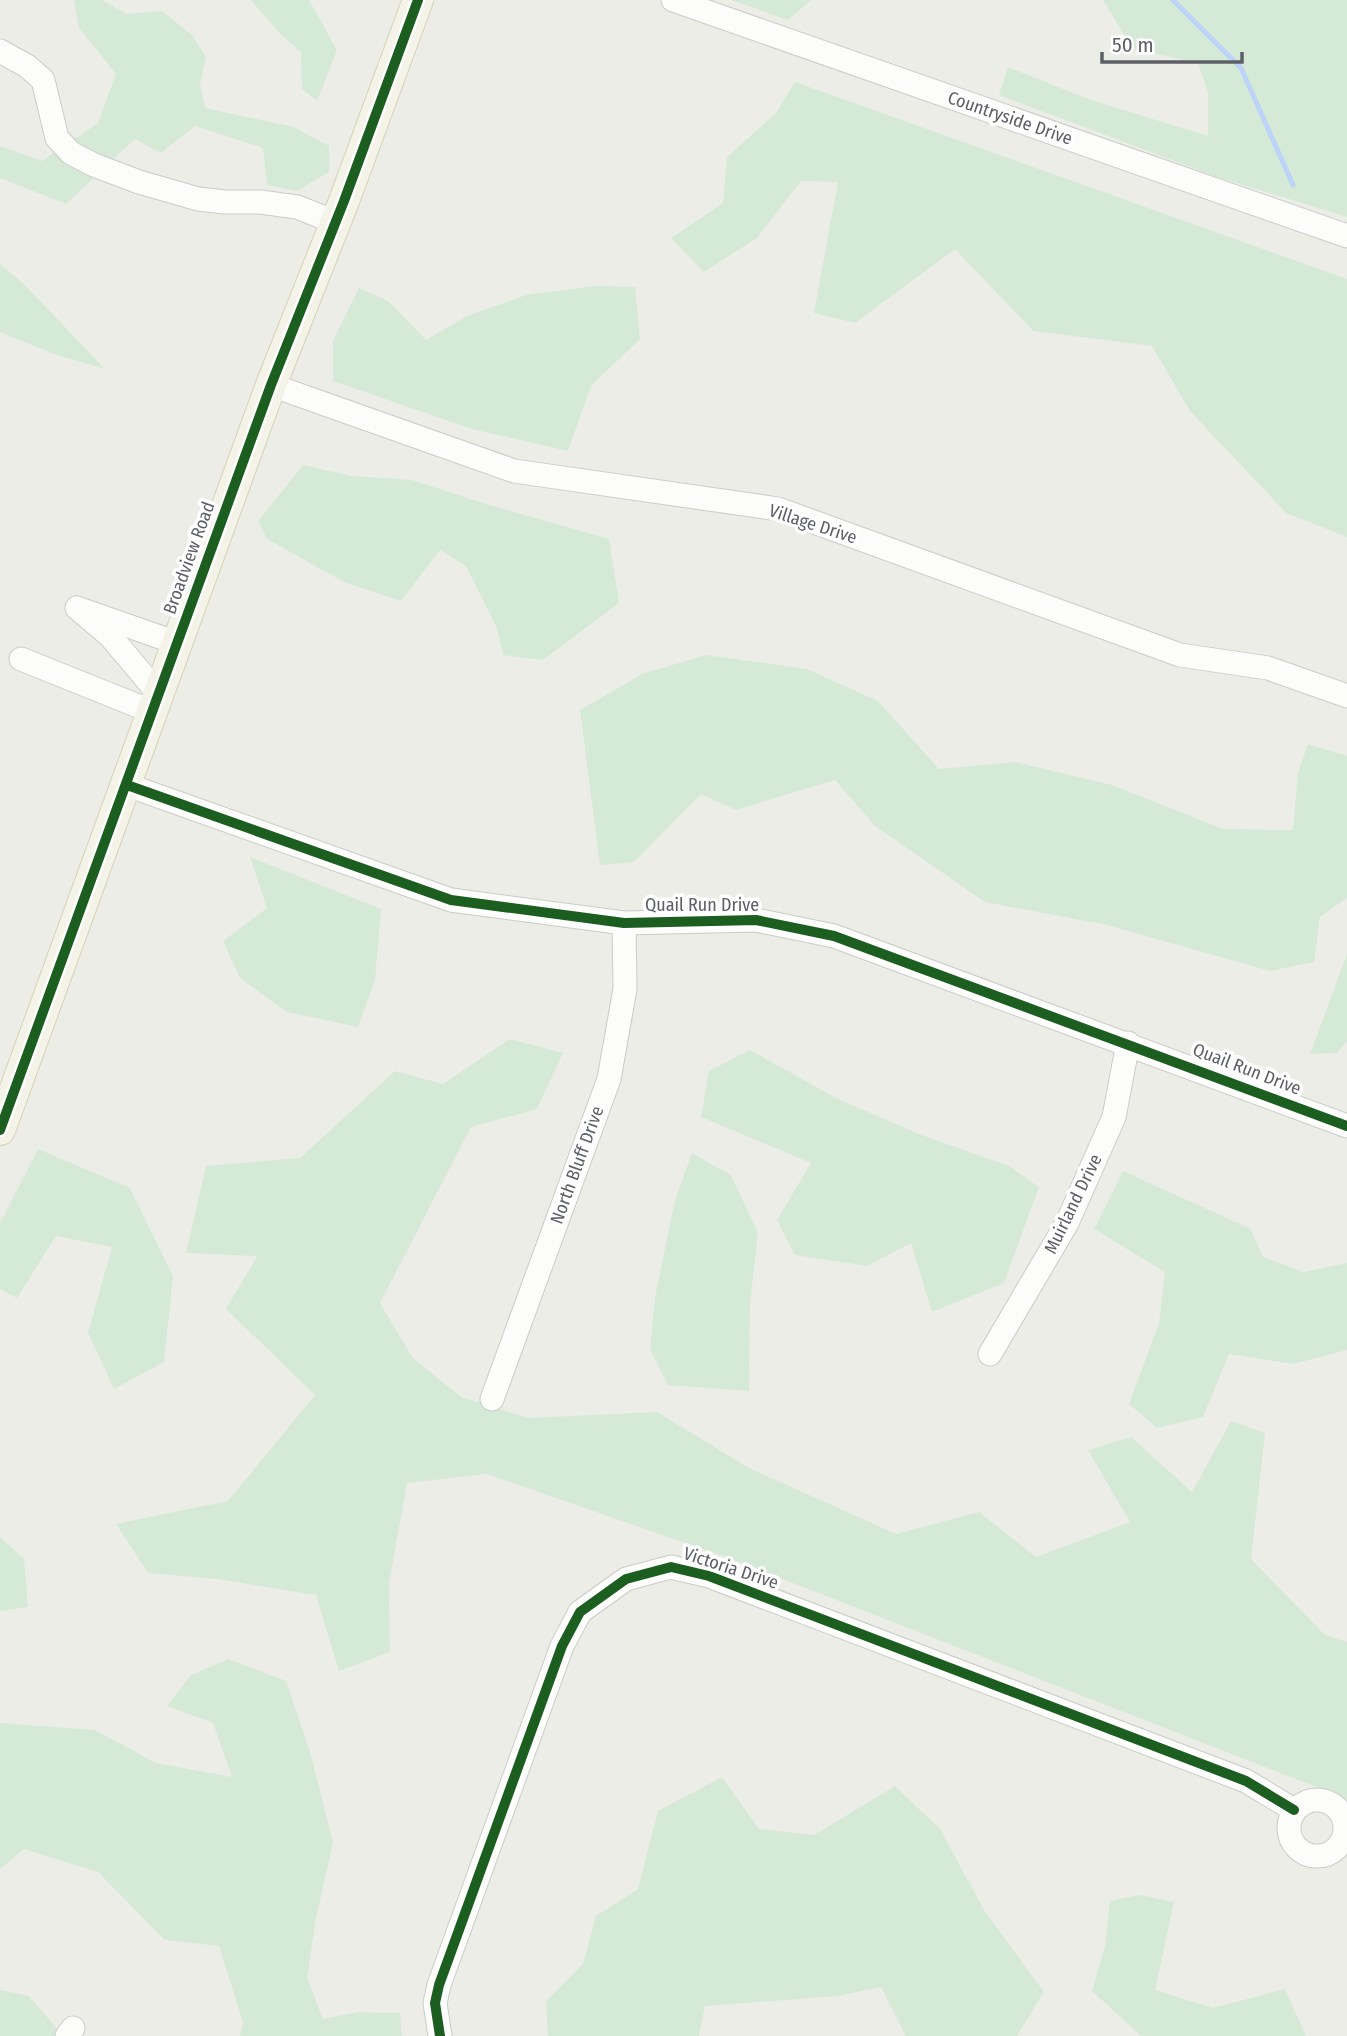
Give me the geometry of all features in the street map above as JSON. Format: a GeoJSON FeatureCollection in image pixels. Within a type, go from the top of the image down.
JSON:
{"type":"FeatureCollection","features":[{"type":"Feature","properties":{"kind":"main road","name":"Broadview Road"},"geometry":{"type":"LineString","coordinates":[[0,1130],[271,385],[418,0]]}},
{"type":"Feature","properties":{"kind":"street","name":"Countryside Drive"},"geometry":{"type":"LineString","coordinates":[[673,0],[1347,236]]}},
{"type":"Feature","properties":{"kind":"street"},"geometry":{"type":"LineString","coordinates":[[0,51],[27,66],[43,80],[57,138],[71,153],[94,165],[139,182],[198,199],[297,207],[335,222]]}},
{"type":"Feature","properties":{"kind":"street","name":"Village Drive"},"geometry":{"type":"LineString","coordinates":[[271,385],[514,471],[778,509],[1180,655],[1268,668],[1347,696]]}},
{"type":"Feature","properties":{"kind":"street"},"geometry":{"type":"LineString","coordinates":[[156,703],[110,636],[77,608],[177,643]]}},
{"type":"Feature","properties":{"kind":"street"},"geometry":{"type":"LineString","coordinates":[[21,659],[156,703]]}},
{"type":"Feature","properties":{"kind":"street","name":"Quail Run Drive"},"geometry":{"type":"LineString","coordinates":[[127,785],[451,900],[624,923],[756,920],[834,936],[1347,1126]]}},
{"type":"Feature","properties":{"kind":"street","name":"North Bluff Drive"},"geometry":{"type":"LineString","coordinates":[[492,1399],[609,1079],[625,989],[624,923]]}},
{"type":"Feature","properties":{"kind":"street","name":"Muirland Drive"},"geometry":{"type":"LineString","coordinates":[[990,1354],[1067,1223],[1109,1129],[1114,1117],[1128,1043]]}},
{"type":"Feature","properties":{"kind":"street","name":"Victoria Drive"},"geometry":{"type":"LineString","coordinates":[[440,2036],[435,2003],[439,1985],[562,1646],[580,1612],[625,1579],[671,1567],[709,1576],[1246,1781],[1294,1810]]}},
{"type":"Feature","properties":{"kind":"green space"},"geometry":{"type":"Polygon","coordinates":[[[74,0],[102,0],[127,14],[162,11],[192,35],[206,57],[200,85],[205,108],[294,127],[329,146],[329,172],[297,191],[267,185],[263,148],[195,126],[161,153],[135,139],[66,204],[0,178],[0,146],[42,161],[98,123],[116,74],[79,28],[74,0]]]}},
{"type":"Feature","properties":{"kind":"green space"},"geometry":{"type":"Polygon","coordinates":[[[251,0],[309,0],[337,50],[317,101],[302,89],[301,52],[282,36],[251,0]]]}},
{"type":"Feature","properties":{"kind":"green space"},"geometry":{"type":"Polygon","coordinates":[[[731,0],[811,0],[788,20],[731,0]]]}},
{"type":"Feature","properties":{"kind":"green space"},"geometry":{"type":"Polygon","coordinates":[[[1103,0],[1347,0],[1347,217],[1220,178],[999,95],[1008,67],[1088,99],[1208,136],[1208,93],[1198,63],[1133,49],[1103,0]]]}},
{"type":"Feature","properties":{"kind":"green space"},"geometry":{"type":"Polygon","coordinates":[[[795,82],[1347,279],[1347,537],[1286,513],[1190,411],[1152,346],[1033,331],[955,249],[855,323],[814,313],[838,182],[801,181],[757,238],[704,272],[671,238],[723,203],[727,157],[776,113],[795,82]]]}},
{"type":"Feature","properties":{"kind":"green space"},"geometry":{"type":"Polygon","coordinates":[[[0,264],[24,284],[105,369],[54,354],[0,332],[0,264]]]}},
{"type":"Feature","properties":{"kind":"green space"},"geometry":{"type":"Polygon","coordinates":[[[596,286],[635,287],[640,339],[591,386],[568,451],[472,429],[333,381],[333,341],[359,288],[388,301],[426,340],[467,316],[526,295],[596,286]]]}},
{"type":"Feature","properties":{"kind":"green space"},"geometry":{"type":"Polygon","coordinates":[[[303,465],[352,476],[412,480],[609,539],[619,603],[543,660],[503,655],[497,628],[466,566],[440,550],[401,601],[344,582],[267,539],[258,521],[303,465]]]}},
{"type":"Feature","properties":{"kind":"green space"},"geometry":{"type":"Polygon","coordinates":[[[706,655],[807,669],[878,701],[939,769],[1015,762],[1112,785],[1223,829],[1293,830],[1298,772],[1308,744],[1347,756],[1347,898],[1320,917],[1314,962],[1270,971],[1107,925],[985,902],[875,826],[835,780],[736,810],[701,794],[634,862],[600,865],[580,710],[642,674],[706,655]]]}},
{"type":"Feature","properties":{"kind":"green space"},"geometry":{"type":"Polygon","coordinates":[[[250,857],[381,909],[375,980],[358,1027],[287,1012],[240,978],[223,941],[267,908],[250,857]]]}},
{"type":"Feature","properties":{"kind":"green space"},"geometry":{"type":"Polygon","coordinates":[[[1347,954],[1347,1041],[1337,1053],[1310,1054],[1347,954]]]}},
{"type":"Feature","properties":{"kind":"green space"},"geometry":{"type":"Polygon","coordinates":[[[510,1039],[563,1053],[537,1109],[471,1127],[380,1303],[412,1357],[461,1397],[528,1418],[657,1412],[749,1468],[896,1534],[979,1512],[1036,1557],[1130,1522],[1088,1450],[1131,1437],[1192,1492],[1231,1421],[1265,1433],[1251,1559],[1325,1635],[1347,1642],[1347,1799],[731,1559],[487,1474],[407,1483],[389,1584],[390,1652],[339,1671],[316,1595],[217,1579],[148,1573],[116,1524],[228,1501],[315,1395],[226,1309],[257,1256],[186,1253],[206,1166],[300,1158],[395,1071],[443,1084],[510,1039]]]}},
{"type":"Feature","properties":{"kind":"green space"},"geometry":{"type":"Polygon","coordinates":[[[750,1050],[838,1099],[919,1134],[1009,1166],[1039,1187],[1004,1283],[932,1312],[911,1243],[867,1266],[795,1255],[777,1220],[811,1163],[701,1117],[709,1071],[750,1050]]]}},
{"type":"Feature","properties":{"kind":"green space"},"geometry":{"type":"Polygon","coordinates":[[[38,1149],[130,1188],[173,1276],[164,1362],[114,1389],[88,1333],[112,1247],[56,1236],[17,1298],[0,1289],[0,1223],[38,1149]]]}},
{"type":"Feature","properties":{"kind":"green space"},"geometry":{"type":"Polygon","coordinates":[[[692,1153],[731,1175],[758,1233],[750,1305],[749,1391],[668,1385],[650,1349],[655,1297],[675,1200],[692,1153]]]}},
{"type":"Feature","properties":{"kind":"green space"},"geometry":{"type":"Polygon","coordinates":[[[1123,1171],[1251,1229],[1263,1257],[1304,1272],[1347,1263],[1347,1350],[1293,1364],[1229,1354],[1203,1417],[1157,1428],[1129,1404],[1159,1323],[1165,1272],[1094,1229],[1123,1171]]]}},
{"type":"Feature","properties":{"kind":"green space"},"geometry":{"type":"Polygon","coordinates":[[[0,1537],[24,1559],[28,1607],[0,1611],[0,1537]]]}},
{"type":"Feature","properties":{"kind":"green space"},"geometry":{"type":"Polygon","coordinates":[[[228,1659],[286,1681],[310,1752],[333,1842],[315,1923],[307,1978],[323,2019],[357,2012],[400,2013],[402,2036],[240,2036],[243,2023],[219,1946],[165,1940],[98,1872],[24,1849],[0,1869],[0,1723],[95,1730],[156,1763],[232,1777],[213,1723],[167,1706],[191,1675],[228,1659]]]}},
{"type":"Feature","properties":{"kind":"green space"},"geometry":{"type":"Polygon","coordinates":[[[722,1777],[759,1829],[814,1835],[895,1786],[940,1829],[984,1910],[1044,1992],[1017,2036],[906,2036],[881,1987],[837,1996],[705,2006],[699,2036],[548,2036],[546,2001],[583,1964],[596,1916],[638,1889],[658,1811],[722,1777]]]}},
{"type":"Feature","properties":{"kind":"green space"},"geometry":{"type":"Polygon","coordinates":[[[1140,1895],[1174,1902],[1155,1990],[1213,2008],[1285,1989],[1306,2036],[1141,2036],[1092,1991],[1105,1946],[1110,1901],[1140,1895]]]}},
{"type":"Feature","properties":{"kind":"green space"},"geometry":{"type":"Polygon","coordinates":[[[0,1990],[29,1996],[63,2036],[0,2036],[0,1990]]]}},
{"type":"Feature","properties":{"kind":"waterway"},"geometry":{"type":"LineString","coordinates":[[1173,0],[1241,68],[1293,185]]}},
{"type":"Feature","properties":{"kind":"cycle path"},"geometry":{"type":"LineString","coordinates":[[0,1130],[271,385],[344,201],[418,0]]}},
{"type":"Feature","properties":{"kind":"cycle path"},"geometry":{"type":"LineString","coordinates":[[127,785],[451,900],[624,923],[756,920],[834,936],[1347,1126]]}},
{"type":"Feature","properties":{"kind":"cycle path"},"geometry":{"type":"LineString","coordinates":[[440,2036],[435,2003],[439,1985],[562,1646],[580,1612],[626,1579],[671,1567],[709,1576],[1246,1781],[1294,1810]]}}]}
